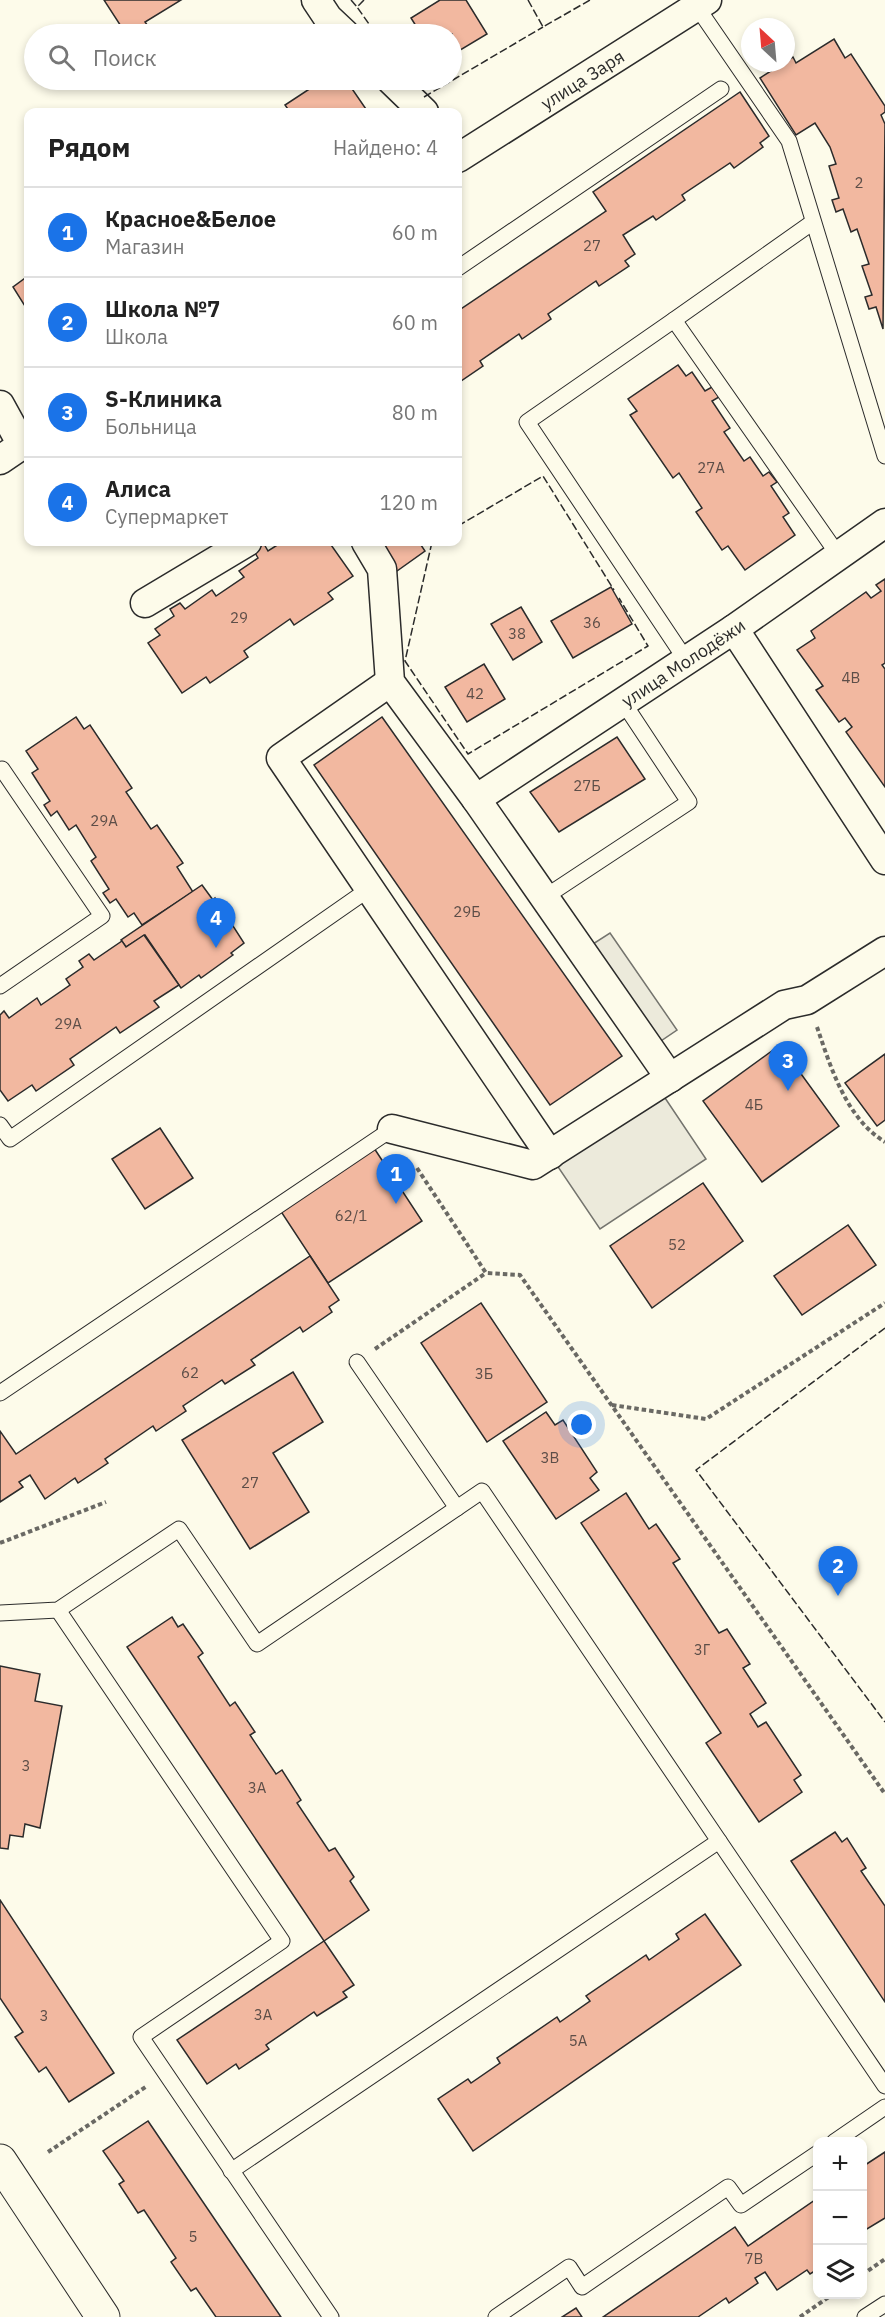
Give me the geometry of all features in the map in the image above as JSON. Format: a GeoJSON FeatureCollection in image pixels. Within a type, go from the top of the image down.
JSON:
{"type":"FeatureCollection","features":[{"type":"Feature","properties":{"kind":"main road"},"geometry":{"type":"LineString","coordinates":[[0,2161],[103,2317]]}},
{"type":"Feature","properties":{"kind":"street"},"geometry":{"type":"LineString","coordinates":[[316,0],[336,24]]}},
{"type":"Feature","properties":{"kind":"street","name":"улица Заря"},"geometry":{"type":"LineString","coordinates":[[462,151],[702,3]]}},
{"type":"Feature","properties":{"kind":"street"},"geometry":{"type":"LineString","coordinates":[[401,90],[420,108]]}},
{"type":"Feature","properties":{"kind":"street"},"geometry":{"type":"LineString","coordinates":[[0,405],[17,448]]}},
{"type":"Feature","properties":{"kind":"street","name":"улица Молодёжи"},"geometry":{"type":"LineString","coordinates":[[476,799],[734,629],[885,523]]}},
{"type":"Feature","properties":{"kind":"street"},"geometry":{"type":"LineString","coordinates":[[146,603],[241,546]]}},
{"type":"Feature","properties":{"kind":"street"},"geometry":{"type":"LineString","coordinates":[[368,546],[382,569],[390,682],[476,799],[670,1078]]}},
{"type":"Feature","properties":{"kind":"street"},"geometry":{"type":"LineString","coordinates":[[734,629],[876,828],[885,860]]}},
{"type":"Feature","properties":{"kind":"street"},"geometry":{"type":"LineString","coordinates":[[390,682],[280,758],[550,1155]]}},
{"type":"Feature","properties":{"kind":"street"},"geometry":{"type":"LineString","coordinates":[[392,1129],[533,1165],[784,1005],[807,1000],[885,951]]}},
{"type":"Feature","properties":{"kind":"lane"},"geometry":{"type":"LineString","coordinates":[[702,3],[789,141],[885,456]]}},
{"type":"Feature","properties":{"kind":"lane"},"geometry":{"type":"LineString","coordinates":[[462,265],[721,89]]}},
{"type":"Feature","properties":{"kind":"lane"},"geometry":{"type":"LineString","coordinates":[[686,660],[527,423],[813,222]]}},
{"type":"Feature","properties":{"kind":"lane"},"geometry":{"type":"LineString","coordinates":[[674,320],[839,556]]}},
{"type":"Feature","properties":{"kind":"lane"},"geometry":{"type":"LineString","coordinates":[[545,897],[689,802],[623,702]]}},
{"type":"Feature","properties":{"kind":"lane"},"geometry":{"type":"LineString","coordinates":[[0,770],[2,769],[102,916],[0,986]]}},
{"type":"Feature","properties":{"kind":"lane"},"geometry":{"type":"LineString","coordinates":[[0,1125],[10,1139],[369,889]]}},
{"type":"Feature","properties":{"kind":"lane"},"geometry":{"type":"LineString","coordinates":[[0,1393],[392,1129]]}},
{"type":"Feature","properties":{"kind":"lane"},"geometry":{"type":"LineString","coordinates":[[357,1362],[457,1508]]}},
{"type":"Feature","properties":{"kind":"lane"},"geometry":{"type":"LineString","coordinates":[[0,1613],[58,1610],[179,1529],[257,1644],[482,1491],[885,2086]]}},
{"type":"Feature","properties":{"kind":"lane"},"geometry":{"type":"LineString","coordinates":[[58,1610],[282,1941],[141,2037],[331,2317]]}},
{"type":"Feature","properties":{"kind":"lane"},"geometry":{"type":"LineString","coordinates":[[231,2171],[719,1841]]}},
{"type":"Feature","properties":{"kind":"lane"},"geometry":{"type":"LineString","coordinates":[[841,2137],[885,2107]]}},
{"type":"Feature","properties":{"kind":"lane"},"geometry":{"type":"LineString","coordinates":[[496,2317],[569,2267],[582,2287],[728,2187],[741,2205],[813,2156]]}},
{"type":"Feature","properties":{"kind":"lane"},"geometry":{"type":"LineString","coordinates":[[866,2317],[885,2304]]}},
{"type":"Feature","properties":{"kind":"path"},"geometry":{"type":"LineString","coordinates":[[807,1000],[837,1084],[873,1134],[885,1142]]}},
{"type":"Feature","properties":{"kind":"path"},"geometry":{"type":"LineString","coordinates":[[392,1129],[486,1273]]}},
{"type":"Feature","properties":{"kind":"path"},"geometry":{"type":"LineString","coordinates":[[357,1362],[486,1273],[520,1275],[885,1794]]}},
{"type":"Feature","properties":{"kind":"path"},"geometry":{"type":"LineString","coordinates":[[611,1405],[706,1419],[885,1304]]}},
{"type":"Feature","properties":{"kind":"path"},"geometry":{"type":"LineString","coordinates":[[0,1543],[106,1502]]}},
{"type":"Feature","properties":{"kind":"path"},"geometry":{"type":"LineString","coordinates":[[48,2152],[166,2073]]}},
{"type":"Feature","properties":{"kind":"path"},"geometry":{"type":"LineString","coordinates":[[867,2271],[885,2259]]}},
{"type":"Feature","properties":{"kind":"path"},"geometry":{"type":"LineString","coordinates":[[800,2317],[827,2299]]}},
{"type":"Feature","properties":{"kind":"shaded area"},"geometry":{"type":"Polygon","coordinates":[[[610,933],[677,1030],[649,1049],[582,951],[610,933]]]}},
{"type":"Feature","properties":{"kind":"shaded area"},"geometry":{"type":"Polygon","coordinates":[[[657,1086],[706,1159],[600,1229],[550,1155],[657,1086]]]}},
{"type":"Feature","properties":{"kind":"building"},"geometry":{"type":"Polygon","coordinates":[[[104,0],[181,0],[145,22],[146,24],[120,24],[104,0]]]}},
{"type":"Feature","properties":{"kind":"building"},"geometry":{"type":"Polygon","coordinates":[[[440,0],[466,0],[487,34],[462,49],[462,24],[415,24],[411,18],[440,0]]]}},
{"type":"Feature","properties":{"kind":"building"},"geometry":{"type":"Polygon","coordinates":[[[834,39],[845,58],[851,54],[885,106],[885,112],[881,115],[885,124],[883,329],[876,307],[869,309],[865,297],[872,295],[862,266],[869,264],[857,229],[851,232],[843,209],[836,212],[832,200],[839,198],[829,166],[836,164],[830,147],[815,123],[796,135],[760,78],[769,72],[795,72],[795,61],[796,63],[834,39]]]}},
{"type":"Feature","properties":{"kind":"building"},"geometry":{"type":"Polygon","coordinates":[[[308,90],[353,90],[365,108],[287,108],[285,105],[308,90]]]}},
{"type":"Feature","properties":{"kind":"building"},"geometry":{"type":"Polygon","coordinates":[[[740,92],[769,136],[760,143],[763,147],[734,168],[730,163],[682,195],[685,200],[656,220],[653,216],[623,235],[635,254],[625,261],[629,266],[599,286],[596,281],[548,314],[551,319],[522,339],[519,334],[480,361],[483,366],[462,380],[462,308],[606,211],[593,192],[740,92]]]}},
{"type":"Feature","properties":{"kind":"building"},"geometry":{"type":"Polygon","coordinates":[[[24,279],[24,305],[13,287],[24,279]]]}},
{"type":"Feature","properties":{"kind":"building"},"geometry":{"type":"Polygon","coordinates":[[[678,365],[686,376],[692,372],[705,391],[712,387],[719,397],[712,401],[730,428],[724,432],[744,461],[750,457],[763,476],[769,472],[777,482],[771,486],[789,513],[783,517],[795,535],[745,570],[728,546],[722,550],[696,512],[702,508],[679,473],[673,478],[630,415],[637,411],[628,399],[678,365]]]}},
{"type":"Feature","properties":{"kind":"building"},"geometry":{"type":"Polygon","coordinates":[[[261,546],[265,546],[268,551],[276,546],[332,546],[353,576],[328,593],[333,599],[294,625],[290,619],[244,651],[248,657],[210,683],[206,677],[182,693],[148,643],[160,635],[155,629],[174,616],[170,609],[180,603],[185,609],[212,590],[216,596],[244,577],[239,571],[258,558],[254,551],[261,546]]]}},
{"type":"Feature","properties":{"kind":"building"},"geometry":{"type":"Polygon","coordinates":[[[380,546],[422,546],[425,551],[397,571],[380,546]]]}},
{"type":"Feature","properties":{"kind":"building"},"geometry":{"type":"Polygon","coordinates":[[[885,579],[885,663],[882,665],[885,669],[885,787],[846,732],[852,727],[845,718],[839,722],[816,690],[823,686],[797,650],[815,638],[811,631],[866,592],[871,598],[881,591],[876,585],[885,579]]]}},
{"type":"Feature","properties":{"kind":"building"},"geometry":{"type":"Polygon","coordinates":[[[611,587],[632,624],[573,658],[551,621],[611,587]]]}},
{"type":"Feature","properties":{"kind":"building"},"geometry":{"type":"Polygon","coordinates":[[[521,607],[542,642],[513,660],[491,624],[521,607]]]}},
{"type":"Feature","properties":{"kind":"building"},"geometry":{"type":"Polygon","coordinates":[[[484,664],[505,699],[467,722],[445,687],[484,664]]]}},
{"type":"Feature","properties":{"kind":"building"},"geometry":{"type":"Polygon","coordinates":[[[76,717],[84,729],[90,725],[132,788],[126,792],[151,829],[157,825],[183,863],[177,867],[193,892],[142,925],[134,913],[128,917],[116,899],[110,903],[103,893],[109,889],[91,861],[96,857],[76,825],[69,830],[57,811],[51,816],[44,805],[50,801],[32,773],[38,769],[26,751],[76,717]]]}},
{"type":"Feature","properties":{"kind":"building"},"geometry":{"type":"Polygon","coordinates":[[[382,717],[622,1056],[550,1105],[314,765],[382,717]]]}},
{"type":"Feature","properties":{"kind":"building"},"geometry":{"type":"Polygon","coordinates":[[[617,737],[645,779],[559,832],[530,792],[617,737]]]}},
{"type":"Feature","properties":{"kind":"building"},"geometry":{"type":"Polygon","coordinates":[[[202,885],[213,900],[215,898],[244,943],[231,953],[233,955],[201,978],[199,975],[181,988],[145,935],[126,947],[121,940],[202,885]]]}},
{"type":"Feature","properties":{"kind":"building"},"geometry":{"type":"Polygon","coordinates":[[[144,935],[179,985],[154,1001],[159,1007],[120,1033],[116,1027],[70,1059],[74,1065],[36,1091],[32,1085],[8,1101],[0,1090],[0,1015],[4,1011],[9,1018],[37,998],[41,1005],[70,985],[66,979],[83,967],[79,961],[89,954],[94,960],[122,941],[126,947],[144,935]]]}},
{"type":"Feature","properties":{"kind":"building"},"geometry":{"type":"Polygon","coordinates":[[[780,1045],[839,1126],[762,1182],[703,1101],[780,1045]]]}},
{"type":"Feature","properties":{"kind":"building"},"geometry":{"type":"Polygon","coordinates":[[[885,1054],[885,1120],[877,1126],[845,1083],[885,1054]]]}},
{"type":"Feature","properties":{"kind":"building"},"geometry":{"type":"Polygon","coordinates":[[[160,1128],[193,1178],[145,1209],[112,1159],[160,1128]]]}},
{"type":"Feature","properties":{"kind":"building"},"geometry":{"type":"Polygon","coordinates":[[[374,1148],[422,1221],[328,1283],[280,1210],[374,1148]]]}},
{"type":"Feature","properties":{"kind":"building"},"geometry":{"type":"Polygon","coordinates":[[[703,1183],[743,1241],[652,1308],[610,1246],[703,1183]]]}},
{"type":"Feature","properties":{"kind":"building"},"geometry":{"type":"Polygon","coordinates":[[[848,1225],[876,1265],[802,1315],[774,1276],[848,1225]]]}},
{"type":"Feature","properties":{"kind":"building"},"geometry":{"type":"Polygon","coordinates":[[[310,1256],[339,1300],[329,1307],[332,1312],[303,1332],[300,1327],[251,1360],[255,1365],[225,1384],[222,1380],[183,1406],[186,1411],[156,1431],[153,1426],[105,1459],[108,1463],[78,1483],[75,1478],[45,1499],[30,1475],[19,1482],[23,1487],[0,1502],[0,1431],[16,1454],[310,1256]]]}},
{"type":"Feature","properties":{"kind":"building"},"geometry":{"type":"Polygon","coordinates":[[[481,1303],[547,1402],[487,1442],[421,1343],[481,1303]]]}},
{"type":"Feature","properties":{"kind":"building"},"geometry":{"type":"Polygon","coordinates":[[[293,1372],[323,1422],[273,1453],[309,1512],[250,1549],[182,1440],[293,1372]]]}},
{"type":"Feature","properties":{"kind":"building"},"geometry":{"type":"Polygon","coordinates":[[[546,1412],[555,1425],[563,1420],[597,1472],[590,1478],[599,1490],[556,1519],[503,1441],[546,1412]]]}},
{"type":"Feature","properties":{"kind":"building"},"geometry":{"type":"Polygon","coordinates":[[[626,1493],[649,1529],[656,1524],[680,1559],[673,1563],[719,1633],[727,1629],[750,1664],[743,1668],[766,1703],[750,1714],[758,1727],[766,1722],[801,1775],[794,1780],[802,1792],[759,1822],[706,1743],[721,1733],[581,1523],[626,1493]]]}},
{"type":"Feature","properties":{"kind":"building"},"geometry":{"type":"Polygon","coordinates":[[[172,1617],[178,1627],[183,1624],[203,1653],[198,1657],[230,1706],[235,1702],[255,1732],[250,1735],[276,1774],[282,1770],[301,1800],[297,1803],[329,1851],[335,1848],[354,1877],[350,1881],[369,1910],[324,1941],[127,1647],[172,1617]]]}},
{"type":"Feature","properties":{"kind":"building"},"geometry":{"type":"Polygon","coordinates":[[[0,1666],[40,1674],[35,1701],[62,1706],[40,1828],[25,1824],[23,1837],[10,1835],[8,1849],[0,1848],[0,1666]]]}},
{"type":"Feature","properties":{"kind":"building"},"geometry":{"type":"Polygon","coordinates":[[[835,1832],[842,1842],[847,1838],[866,1868],[861,1871],[885,1906],[885,2002],[791,1861],[835,1832]]]}},
{"type":"Feature","properties":{"kind":"building"},"geometry":{"type":"Polygon","coordinates":[[[0,1900],[114,2073],[69,2102],[46,2067],[39,2072],[15,2037],[23,2032],[0,1998],[0,1900]]]}},
{"type":"Feature","properties":{"kind":"building"},"geometry":{"type":"Polygon","coordinates":[[[705,1914],[741,1965],[473,2151],[438,2099],[468,2079],[471,2083],[500,2063],[497,2058],[557,2017],[560,2022],[590,2001],[586,1996],[646,1955],[649,1960],[679,1939],[676,1934],[705,1914]]]}},
{"type":"Feature","properties":{"kind":"building"},"geometry":{"type":"Polygon","coordinates":[[[324,1941],[354,1985],[343,1992],[347,1997],[317,2016],[314,2012],[266,2045],[269,2049],[239,2069],[236,2064],[207,2084],[177,2040],[324,1941]]]}},
{"type":"Feature","properties":{"kind":"building"},"geometry":{"type":"Polygon","coordinates":[[[148,2121],[281,2317],[216,2317],[196,2288],[191,2291],[171,2262],[176,2258],[144,2210],[138,2213],[119,2184],[124,2181],[103,2151],[148,2121]]]}},
{"type":"Feature","properties":{"kind":"building"},"geometry":{"type":"Polygon","coordinates":[[[885,2152],[885,2218],[867,2229],[867,2191],[867,2164],[885,2152]]]}},
{"type":"Feature","properties":{"kind":"building"},"geometry":{"type":"Polygon","coordinates":[[[813,2201],[813,2272],[810,2274],[807,2270],[777,2290],[765,2272],[755,2278],[758,2283],[729,2303],[726,2298],[698,2317],[603,2317],[735,2227],[748,2246],[813,2201]]]}},
{"type":"Feature","properties":{"kind":"building"},"geometry":{"type":"Polygon","coordinates":[[[576,2308],[582,2317],[562,2317],[576,2308]]]}},
{"type":"Feature","properties":{"kind":"fence"},"geometry":{"type":"LineString","coordinates":[[351,0],[357,7]]}},
{"type":"Feature","properties":{"kind":"fence"},"geometry":{"type":"LineString","coordinates":[[364,0],[357,7],[369,24]]}},
{"type":"Feature","properties":{"kind":"fence"},"geometry":{"type":"LineString","coordinates":[[528,0],[543,27],[590,0]]}},
{"type":"Feature","properties":{"kind":"fence"},"geometry":{"type":"LineString","coordinates":[[462,75],[543,27]]}},
{"type":"Feature","properties":{"kind":"fence"},"geometry":{"type":"LineString","coordinates":[[424,97],[436,90]]}},
{"type":"Feature","properties":{"kind":"fence"},"geometry":{"type":"LineString","coordinates":[[462,524],[543,476],[614,590]]}},
{"type":"Feature","properties":{"kind":"fence"},"geometry":{"type":"LineString","coordinates":[[431,546],[405,661],[468,754],[648,646],[619,598]]}},
{"type":"Feature","properties":{"kind":"fence"},"geometry":{"type":"LineString","coordinates":[[885,1328],[696,1470],[885,1722]]}},
{"type":"Feature","properties":{"kind":"place","name":"Алиса"},"geometry":{"type":"Point","coordinates":[216,948]}},
{"type":"Feature","properties":{"kind":"place","name":"S-Клиника"},"geometry":{"type":"Point","coordinates":[788,1091]}},
{"type":"Feature","properties":{"kind":"place","name":"Красное&Белое"},"geometry":{"type":"Point","coordinates":[396,1204]}},
{"type":"Feature","properties":{"kind":"place","name":"Школа №7"},"geometry":{"type":"Point","coordinates":[838,1596]}}]}
